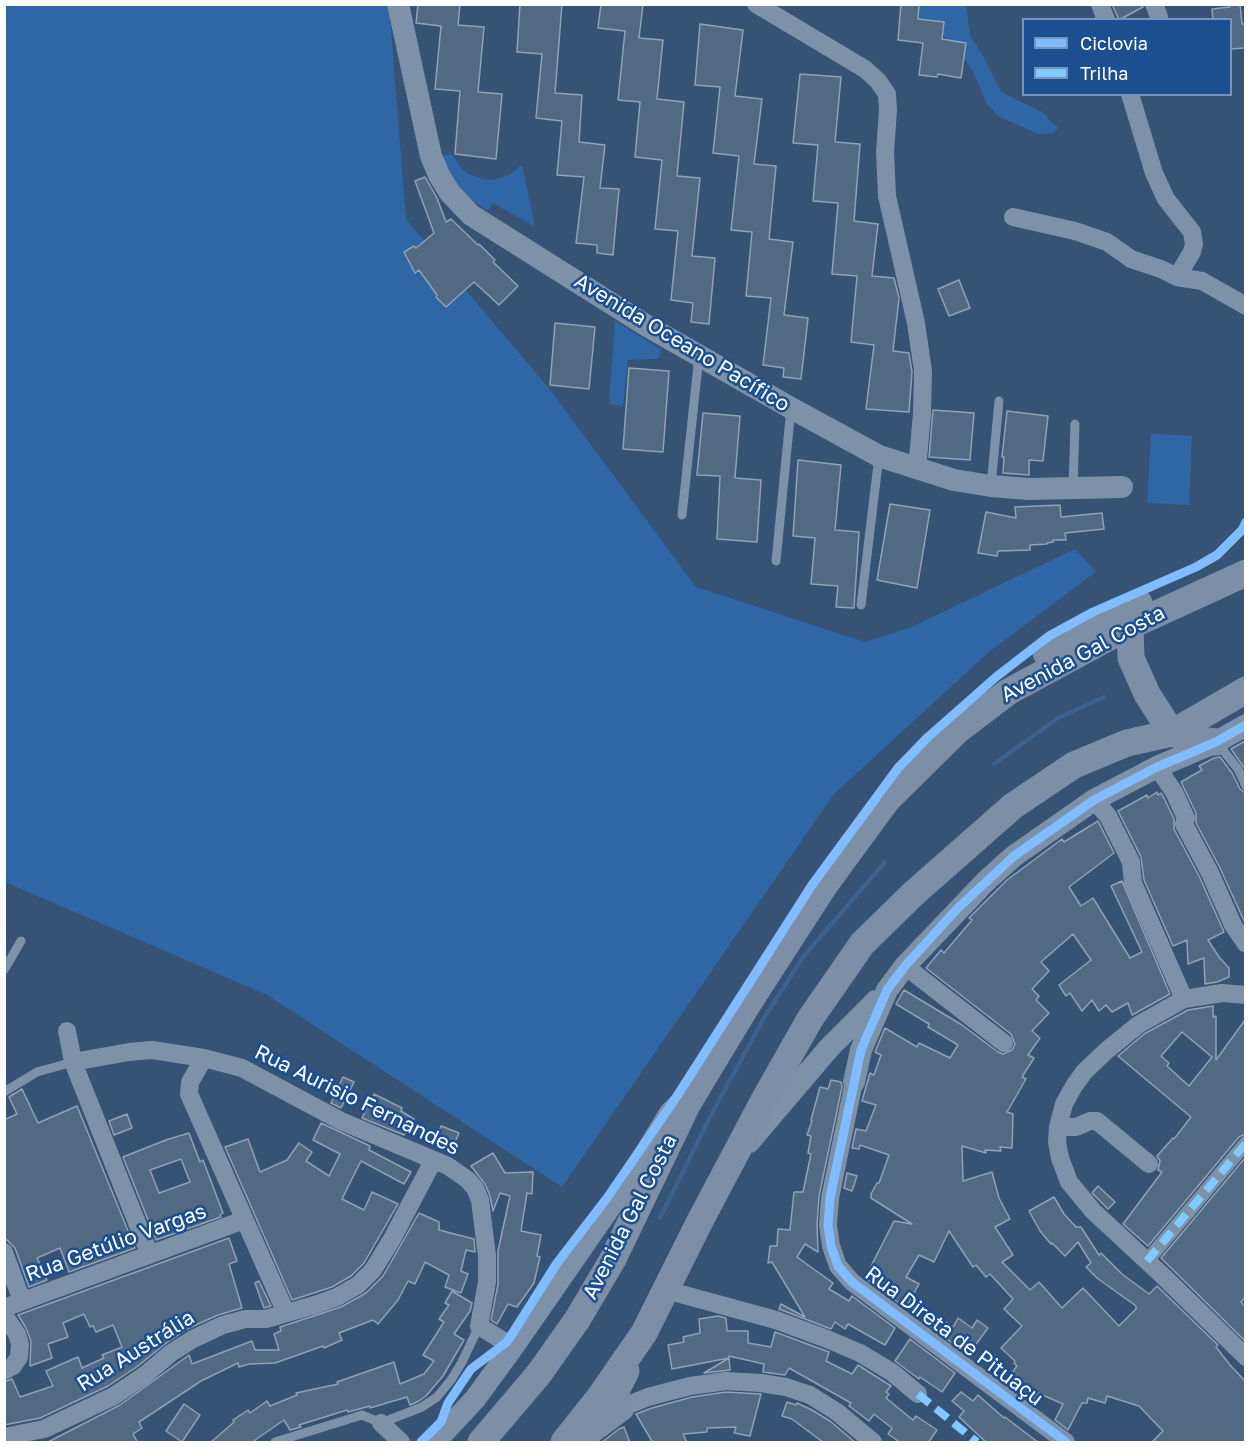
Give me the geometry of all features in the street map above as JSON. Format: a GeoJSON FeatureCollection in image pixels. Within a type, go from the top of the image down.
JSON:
{"type":"FeatureCollection","features":[{"type":"Feature","properties":{"kind":"main road"},"geometry":{"type":"LineString","coordinates":[[984,708],[999,689],[1063,641],[1098,621],[1225,565],[1245,553]]}},
{"type":"Feature","properties":{"kind":"main road","name":"Avenida Gal Costa"},"geometry":{"type":"LineString","coordinates":[[481,1443],[538,1375],[577,1320],[613,1259],[688,1103],[705,1074],[824,886],[887,800],[958,730],[1008,692],[1130,626],[1245,573]]}},
{"type":"Feature","properties":{"kind":"main road"},"geometry":{"type":"LineString","coordinates":[[1153,597],[1136,614],[1130,626],[1131,658],[1147,694],[1172,733],[1198,741],[1216,742]]}},
{"type":"Feature","properties":{"kind":"main road"},"geometry":{"type":"LineString","coordinates":[[572,1443],[621,1408],[617,1402],[616,1391],[727,1168],[810,1019],[862,944],[913,894],[1013,806],[1074,765],[1127,743],[1172,733],[1245,690]]}},
{"type":"Feature","properties":{"kind":"main road"},"geometry":{"type":"LineString","coordinates":[[564,1443],[599,1398],[644,1333]]}},
{"type":"Feature","properties":{"kind":"street","name":"Avenida Oceano Pacífico"},"geometry":{"type":"LineString","coordinates":[[398,4],[431,156],[450,194],[471,214],[647,326],[879,456],[954,480],[991,486],[1029,489],[1122,487]]}},
{"type":"Feature","properties":{"kind":"street"},"geometry":{"type":"LineString","coordinates":[[756,4],[865,69],[878,81],[887,94],[885,152],[887,196],[916,324],[923,371],[917,469]]}},
{"type":"Feature","properties":{"kind":"street"},"geometry":{"type":"LineString","coordinates":[[1131,96],[1154,172],[1166,199],[1192,232],[1194,244],[1192,252],[1177,277]]}},
{"type":"Feature","properties":{"kind":"street"},"geometry":{"type":"LineString","coordinates":[[1013,217],[1075,231],[1107,242],[1131,259],[1177,277],[1202,281],[1245,306]]}},
{"type":"Feature","properties":{"kind":"street","name":"Rua Direta de Pituaçu"},"geometry":{"type":"LineString","coordinates":[[1066,1443],[852,1282],[838,1266],[831,1246],[828,1225],[861,1050],[888,990],[905,966],[957,909],[1014,856],[1094,800],[1157,767],[1216,742],[1245,725]]}},
{"type":"Feature","properties":{"kind":"street"},"geometry":{"type":"LineString","coordinates":[[1157,767],[1174,792],[1186,818],[1184,824],[1245,944]]}},
{"type":"Feature","properties":{"kind":"street"},"geometry":{"type":"LineString","coordinates":[[1094,800],[1108,816],[1131,862],[1133,883],[1184,999]]}},
{"type":"Feature","properties":{"kind":"street"},"geometry":{"type":"LineString","coordinates":[[905,966],[1004,1043]]}},
{"type":"Feature","properties":{"kind":"street"},"geometry":{"type":"LineString","coordinates":[[727,1168],[829,1048],[888,990]]}},
{"type":"Feature","properties":{"kind":"street"},"geometry":{"type":"LineString","coordinates":[[1245,995],[1222,993],[1184,999],[1165,1014],[1138,1025],[1084,1072],[1064,1104],[1058,1127],[1060,1158],[1069,1182],[1105,1224],[1147,1261],[1245,1357]]}},
{"type":"Feature","properties":{"kind":"street"},"geometry":{"type":"LineString","coordinates":[[68,1031],[73,1062],[149,1253]]}},
{"type":"Feature","properties":{"kind":"street","name":"Rua Aurisio Fernandes"},"geometry":{"type":"LineString","coordinates":[[73,1062],[152,1050],[204,1058],[242,1068],[341,1121],[448,1166],[468,1180],[475,1188],[480,1200],[487,1256],[487,1281],[478,1326]]}},
{"type":"Feature","properties":{"kind":"street"},"geometry":{"type":"LineString","coordinates":[[204,1058],[190,1082],[189,1094],[286,1313]]}},
{"type":"Feature","properties":{"kind":"street"},"geometry":{"type":"LineString","coordinates":[[814,1066],[839,1060],[853,1072],[855,1082]]}},
{"type":"Feature","properties":{"kind":"street"},"geometry":{"type":"LineString","coordinates":[[435,1443],[475,1399],[633,1174],[670,1113],[705,1074]]}},
{"type":"Feature","properties":{"kind":"street"},"geometry":{"type":"LineString","coordinates":[[1058,1127],[1076,1127],[1090,1121],[1097,1121],[1149,1164]]}},
{"type":"Feature","properties":{"kind":"street"},"geometry":{"type":"LineString","coordinates":[[1147,1261],[1245,1143]]}},
{"type":"Feature","properties":{"kind":"street","name":"Rua Austrália"},"geometry":{"type":"LineString","coordinates":[[4,1437],[40,1436],[114,1396],[145,1375],[171,1353],[193,1339],[223,1325],[245,1319],[266,1320],[337,1297],[358,1285],[373,1270],[392,1239],[433,1161]]}},
{"type":"Feature","properties":{"kind":"street","name":"Rua Getúlio Vargas"},"geometry":{"type":"LineString","coordinates":[[13,1305],[149,1253],[244,1220]]}},
{"type":"Feature","properties":{"kind":"street"},"geometry":{"type":"LineString","coordinates":[[4,1252],[13,1305]]}},
{"type":"Feature","properties":{"kind":"street"},"geometry":{"type":"LineString","coordinates":[[666,1290],[776,1320],[860,1353],[885,1368],[918,1394]]}},
{"type":"Feature","properties":{"kind":"street"},"geometry":{"type":"LineString","coordinates":[[4,1315],[17,1334],[20,1344],[19,1357],[13,1366],[4,1371]]}},
{"type":"Feature","properties":{"kind":"street"},"geometry":{"type":"LineString","coordinates":[[478,1326],[513,1347]]}},
{"type":"Feature","properties":{"kind":"street"},"geometry":{"type":"LineString","coordinates":[[621,1408],[648,1397],[690,1386],[726,1381],[760,1383],[786,1387],[810,1395],[837,1412],[873,1443]]}},
{"type":"Feature","properties":{"kind":"street"},"geometry":{"type":"LineString","coordinates":[[381,1423],[401,1443]]}},
{"type":"Feature","properties":{"kind":"lane"},"geometry":{"type":"LineString","coordinates":[[682,515],[699,356]]}},
{"type":"Feature","properties":{"kind":"lane"},"geometry":{"type":"LineString","coordinates":[[991,486],[999,401]]}},
{"type":"Feature","properties":{"kind":"lane"},"geometry":{"type":"LineString","coordinates":[[776,561],[791,408]]}},
{"type":"Feature","properties":{"kind":"lane"},"geometry":{"type":"LineString","coordinates":[[1073,489],[1075,424]]}},
{"type":"Feature","properties":{"kind":"lane"},"geometry":{"type":"LineString","coordinates":[[861,605],[879,456]]}},
{"type":"Feature","properties":{"kind":"lane"},"geometry":{"type":"LineString","coordinates":[[1216,742],[1238,769],[1245,786]]}},
{"type":"Feature","properties":{"kind":"lane"},"geometry":{"type":"LineString","coordinates":[[4,970],[21,941]]}},
{"type":"Feature","properties":{"kind":"lane"},"geometry":{"type":"LineString","coordinates":[[4,1092],[37,1072],[73,1062]]}},
{"type":"Feature","properties":{"kind":"lane"},"geometry":{"type":"LineString","coordinates":[[275,1443],[362,1415],[381,1423],[422,1407],[437,1397],[462,1362],[478,1326]]}},
{"type":"Feature","properties":{"kind":"shaded area"},"geometry":{"type":"Polygon","coordinates":[[[203,4],[203,6],[389,5],[406,219],[551,391],[696,587],[865,642],[909,628],[1075,549],[1096,572],[989,652],[834,794],[562,1187],[267,995],[5,882],[5,5],[203,4]]]}},
{"type":"Feature","properties":{"kind":"shaded area"},"geometry":{"type":"Polygon","coordinates":[[[900,5],[966,5],[970,36],[980,50],[1001,92],[1044,113],[1058,127],[1054,133],[1038,134],[998,116],[987,104],[973,72],[954,43],[918,20],[900,5]]]}},
{"type":"Feature","properties":{"kind":"shaded area"},"geometry":{"type":"Polygon","coordinates":[[[452,154],[468,174],[484,179],[493,180],[509,175],[522,165],[535,227],[493,203],[488,211],[463,194],[440,156],[452,154]]]}},
{"type":"Feature","properties":{"kind":"shaded area"},"geometry":{"type":"Polygon","coordinates":[[[615,321],[662,350],[658,359],[628,360],[623,406],[609,404],[615,321]]]}},
{"type":"Feature","properties":{"kind":"shaded area"},"geometry":{"type":"Polygon","coordinates":[[[1151,434],[1192,436],[1189,505],[1147,503],[1151,434]]]}},
{"type":"Feature","properties":{"kind":"building"},"geometry":{"type":"Polygon","coordinates":[[[418,4],[460,4],[458,25],[484,27],[478,92],[502,94],[496,159],[455,154],[460,91],[435,89],[441,26],[416,23],[418,4]]]}},
{"type":"Feature","properties":{"kind":"building"},"geometry":{"type":"Polygon","coordinates":[[[520,4],[562,4],[555,93],[582,95],[579,142],[605,145],[600,188],[619,189],[613,255],[597,253],[597,245],[576,243],[584,177],[557,175],[562,121],[536,118],[542,54],[517,52],[520,4]]]}},
{"type":"Feature","properties":{"kind":"building"},"geometry":{"type":"Polygon","coordinates":[[[601,4],[643,4],[639,38],[663,40],[657,99],[684,102],[677,176],[700,178],[692,256],[715,258],[709,324],[691,322],[693,303],[671,300],[678,231],[655,229],[662,160],[635,157],[640,102],[618,100],[625,31],[598,28],[601,4]]]}},
{"type":"Feature","properties":{"kind":"building"},"geometry":{"type":"Polygon","coordinates":[[[901,4],[919,4],[918,19],[944,22],[942,39],[966,43],[961,78],[938,74],[937,77],[919,75],[923,43],[898,40],[901,4]]]}},
{"type":"Feature","properties":{"kind":"building"},"geometry":{"type":"Polygon","coordinates":[[[1112,4],[1143,4],[1143,7],[1123,18],[1118,18],[1112,4]]]}},
{"type":"Feature","properties":{"kind":"building"},"geometry":{"type":"Polygon","coordinates":[[[1230,4],[1240,4],[1242,24],[1245,24],[1245,48],[1232,49],[1232,18],[1213,18],[1212,9],[1230,7],[1230,4]]]}},
{"type":"Feature","properties":{"kind":"building"},"geometry":{"type":"Polygon","coordinates":[[[700,24],[743,30],[735,96],[762,99],[754,164],[776,166],[769,239],[793,242],[784,315],[808,318],[801,379],[783,377],[784,368],[763,365],[771,298],[746,296],[752,232],[731,230],[739,156],[713,153],[720,87],[695,85],[700,24]]]}},
{"type":"Feature","properties":{"kind":"building"},"geometry":{"type":"Polygon","coordinates":[[[800,74],[841,77],[835,142],[860,144],[854,221],[878,224],[872,276],[894,278],[899,298],[893,351],[909,353],[912,372],[909,412],[866,409],[874,345],[851,342],[857,276],[832,274],[838,203],[813,201],[818,145],[793,143],[800,74]]]}},
{"type":"Feature","properties":{"kind":"building"},"geometry":{"type":"Polygon","coordinates":[[[425,177],[437,198],[446,222],[451,219],[495,260],[493,262],[518,286],[499,305],[474,282],[446,307],[436,297],[437,295],[419,270],[415,273],[404,252],[414,246],[416,248],[434,233],[415,181],[425,177]]]}},
{"type":"Feature","properties":{"kind":"building"},"geometry":{"type":"Polygon","coordinates":[[[959,280],[970,308],[949,316],[938,289],[959,280]]]}},
{"type":"Feature","properties":{"kind":"building"},"geometry":{"type":"Polygon","coordinates":[[[555,323],[595,327],[589,389],[550,385],[555,323]]]}},
{"type":"Feature","properties":{"kind":"building"},"geometry":{"type":"Polygon","coordinates":[[[629,368],[669,371],[663,452],[623,449],[629,368]]]}},
{"type":"Feature","properties":{"kind":"building"},"geometry":{"type":"Polygon","coordinates":[[[933,410],[974,413],[970,460],[929,457],[933,410]]]}},
{"type":"Feature","properties":{"kind":"building"},"geometry":{"type":"Polygon","coordinates":[[[1007,411],[1048,416],[1043,461],[1029,460],[1029,475],[1003,473],[1004,457],[1002,457],[1007,411]]]}},
{"type":"Feature","properties":{"kind":"building"},"geometry":{"type":"Polygon","coordinates":[[[703,413],[740,416],[735,478],[761,480],[757,542],[717,539],[720,476],[697,475],[703,413]]]}},
{"type":"Feature","properties":{"kind":"building"},"geometry":{"type":"Polygon","coordinates":[[[798,460],[841,465],[835,530],[859,532],[854,608],[836,607],[838,586],[811,584],[815,538],[793,536],[798,460]]]}},
{"type":"Feature","properties":{"kind":"building"},"geometry":{"type":"Polygon","coordinates":[[[890,504],[930,510],[917,588],[877,580],[890,504]]]}},
{"type":"Feature","properties":{"kind":"building"},"geometry":{"type":"Polygon","coordinates":[[[1060,505],[1061,517],[1102,513],[1104,529],[1065,533],[1066,540],[1030,545],[1030,550],[998,551],[997,556],[978,553],[986,512],[1016,518],[1015,507],[1060,505]]]}},
{"type":"Feature","properties":{"kind":"building"},"geometry":{"type":"Polygon","coordinates":[[[1245,741],[1245,769],[1231,749],[1245,741]]]}},
{"type":"Feature","properties":{"kind":"building"},"geometry":{"type":"Polygon","coordinates":[[[1220,757],[1240,789],[1245,793],[1245,923],[1196,823],[1196,813],[1181,782],[1202,770],[1199,766],[1220,757]]]}},
{"type":"Feature","properties":{"kind":"building"},"geometry":{"type":"Polygon","coordinates":[[[1157,792],[1158,795],[1161,793],[1164,798],[1174,819],[1174,829],[1200,878],[1224,932],[1208,940],[1229,968],[1229,977],[1217,982],[1205,984],[1204,958],[1188,964],[1187,940],[1173,946],[1144,880],[1141,857],[1118,811],[1157,792]]]}},
{"type":"Feature","properties":{"kind":"building"},"geometry":{"type":"Polygon","coordinates":[[[1098,821],[1114,853],[1069,887],[1081,906],[1093,898],[1130,958],[1142,952],[1111,886],[1122,881],[1170,994],[1132,1015],[1128,1003],[1112,1012],[1106,1005],[1099,1011],[1092,1000],[1082,1011],[1070,993],[1066,996],[1059,985],[1091,960],[1073,934],[1041,962],[1049,971],[1032,989],[1039,996],[1036,1000],[1049,1013],[1032,1031],[1040,1038],[1028,1055],[1034,1058],[1022,1077],[1026,1079],[1007,1112],[1013,1114],[1012,1148],[1000,1147],[1001,1151],[985,1150],[986,1153],[962,1146],[963,1181],[992,1172],[999,1198],[1010,1219],[995,1227],[1013,1255],[1002,1262],[1030,1290],[1039,1282],[1062,1308],[1083,1288],[1119,1326],[1136,1309],[1136,1306],[1097,1278],[1086,1267],[1091,1263],[1078,1242],[1065,1256],[1040,1231],[1029,1211],[1054,1197],[1064,1214],[1076,1227],[1081,1227],[1099,1255],[1101,1253],[1122,1274],[1149,1294],[1157,1286],[1218,1345],[1216,1347],[1245,1381],[1245,1443],[1151,1443],[1163,1431],[1139,1406],[1107,1396],[1105,1403],[1088,1398],[1087,1403],[1082,1403],[1068,1430],[1055,1420],[1063,1404],[1038,1393],[1032,1402],[1005,1382],[1017,1366],[1015,1361],[1001,1348],[1022,1326],[1004,1309],[1013,1299],[990,1274],[986,1277],[976,1265],[973,1267],[949,1231],[934,1262],[919,1255],[906,1277],[919,1284],[906,1308],[865,1278],[894,1221],[912,1224],[871,1198],[889,1155],[860,1145],[859,1149],[852,1148],[856,1129],[866,1131],[876,1105],[862,1101],[870,1073],[874,1075],[881,1055],[875,1052],[885,1028],[917,1047],[919,1043],[950,1058],[958,1045],[896,1004],[904,990],[962,1025],[998,1052],[1003,1054],[1012,1050],[1015,1044],[1011,1034],[926,968],[941,950],[944,953],[972,920],[969,918],[1007,880],[1062,839],[1064,842],[1098,821]]]}},
{"type":"Feature","properties":{"kind":"building"},"geometry":{"type":"Polygon","coordinates":[[[1213,1006],[1213,1017],[1216,1016],[1216,1060],[1245,1020],[1245,1134],[1239,1137],[1148,1246],[1123,1224],[1162,1172],[1158,1170],[1160,1161],[1157,1156],[1191,1117],[1118,1056],[1144,1034],[1188,1010],[1213,1006]],[[1182,1032],[1161,1056],[1169,1063],[1167,1066],[1189,1086],[1212,1057],[1182,1032]]]}},
{"type":"Feature","properties":{"kind":"building"},"geometry":{"type":"Polygon","coordinates":[[[343,1077],[354,1082],[341,1108],[331,1103],[343,1077]]]}},
{"type":"Feature","properties":{"kind":"building"},"geometry":{"type":"Polygon","coordinates":[[[831,1080],[841,1082],[842,1087],[819,1196],[818,1252],[805,1244],[797,1257],[833,1283],[829,1289],[849,1301],[852,1296],[895,1328],[885,1345],[848,1324],[845,1329],[835,1322],[831,1329],[779,1309],[781,1304],[805,1317],[772,1262],[768,1263],[770,1246],[777,1246],[778,1229],[790,1230],[794,1192],[803,1192],[811,1154],[808,1153],[811,1136],[807,1135],[820,1087],[828,1089],[831,1080]]]}},
{"type":"Feature","properties":{"kind":"building"},"geometry":{"type":"Polygon","coordinates":[[[22,1089],[38,1123],[77,1106],[135,1248],[69,1272],[60,1248],[37,1258],[47,1280],[29,1287],[15,1248],[4,1237],[4,1120],[17,1114],[9,1097],[22,1089]]]}},
{"type":"Feature","properties":{"kind":"building"},"geometry":{"type":"Polygon","coordinates":[[[374,1094],[402,1108],[401,1111],[414,1119],[404,1135],[362,1118],[374,1094]]]}},
{"type":"Feature","properties":{"kind":"building"},"geometry":{"type":"Polygon","coordinates":[[[127,1114],[132,1128],[114,1135],[109,1121],[127,1114]]]}},
{"type":"Feature","properties":{"kind":"building"},"geometry":{"type":"Polygon","coordinates":[[[321,1123],[370,1146],[369,1150],[411,1172],[404,1184],[361,1161],[342,1199],[364,1210],[372,1192],[398,1204],[364,1263],[351,1276],[332,1287],[292,1300],[225,1147],[248,1139],[260,1172],[287,1160],[299,1143],[312,1152],[306,1161],[329,1176],[340,1154],[313,1140],[321,1123]]]}},
{"type":"Feature","properties":{"kind":"building"},"geometry":{"type":"Polygon","coordinates":[[[441,1126],[459,1133],[451,1151],[434,1144],[441,1126]]]}},
{"type":"Feature","properties":{"kind":"building"},"geometry":{"type":"Polygon","coordinates":[[[189,1133],[200,1162],[203,1160],[223,1213],[221,1217],[156,1240],[123,1157],[189,1133]],[[181,1159],[150,1170],[159,1193],[190,1182],[181,1159]]]}},
{"type":"Feature","properties":{"kind":"building"},"geometry":{"type":"Polygon","coordinates":[[[493,1153],[505,1173],[533,1172],[532,1194],[527,1193],[521,1231],[541,1235],[537,1256],[540,1257],[534,1283],[517,1307],[508,1304],[497,1324],[491,1320],[498,1284],[498,1251],[510,1196],[500,1193],[493,1211],[485,1184],[471,1166],[493,1153]]]}},
{"type":"Feature","properties":{"kind":"building"},"geometry":{"type":"Polygon","coordinates":[[[1245,1158],[1245,1297],[1241,1302],[1245,1306],[1245,1341],[1161,1258],[1245,1158]]]}},
{"type":"Feature","properties":{"kind":"building"},"geometry":{"type":"Polygon","coordinates":[[[847,1173],[857,1176],[852,1191],[844,1188],[847,1173]]]}},
{"type":"Feature","properties":{"kind":"building"},"geometry":{"type":"Polygon","coordinates":[[[1098,1186],[1115,1202],[1108,1209],[1092,1193],[1098,1186]]]}},
{"type":"Feature","properties":{"kind":"building"},"geometry":{"type":"Polygon","coordinates":[[[419,1213],[439,1222],[439,1230],[474,1239],[475,1252],[466,1250],[461,1271],[468,1274],[461,1293],[445,1287],[449,1275],[425,1262],[415,1284],[408,1281],[398,1300],[378,1324],[373,1320],[339,1333],[342,1340],[324,1348],[323,1346],[275,1363],[249,1364],[239,1367],[238,1363],[201,1381],[139,1422],[142,1428],[133,1434],[138,1443],[46,1443],[120,1405],[189,1355],[192,1364],[252,1341],[255,1350],[279,1350],[274,1334],[281,1331],[280,1327],[341,1307],[366,1293],[383,1276],[419,1213]]]}},
{"type":"Feature","properties":{"kind":"building"},"geometry":{"type":"Polygon","coordinates":[[[229,1238],[237,1261],[229,1264],[242,1308],[218,1315],[187,1329],[108,1386],[40,1418],[4,1425],[4,1382],[12,1379],[20,1397],[53,1386],[46,1371],[78,1357],[82,1368],[104,1358],[102,1355],[122,1347],[113,1325],[96,1332],[93,1326],[90,1327],[84,1314],[63,1323],[68,1337],[48,1344],[52,1358],[30,1366],[31,1341],[18,1315],[229,1238]]]}},
{"type":"Feature","properties":{"kind":"building"},"geometry":{"type":"Polygon","coordinates":[[[259,1281],[271,1306],[264,1308],[255,1283],[259,1281]]]}},
{"type":"Feature","properties":{"kind":"building"},"geometry":{"type":"Polygon","coordinates":[[[452,1291],[472,1303],[470,1311],[454,1334],[464,1340],[443,1376],[419,1401],[410,1405],[407,1397],[370,1408],[370,1406],[348,1412],[347,1410],[290,1430],[284,1420],[251,1443],[210,1443],[234,1422],[233,1420],[248,1410],[250,1413],[267,1401],[270,1406],[297,1395],[296,1393],[338,1384],[337,1382],[394,1362],[400,1384],[424,1374],[434,1361],[423,1355],[444,1322],[439,1319],[449,1305],[445,1303],[452,1291]]]}},
{"type":"Feature","properties":{"kind":"building"},"geometry":{"type":"Polygon","coordinates":[[[929,1311],[953,1327],[958,1318],[972,1328],[977,1320],[988,1328],[968,1355],[922,1320],[929,1311]]]}},
{"type":"Feature","properties":{"kind":"building"},"geometry":{"type":"Polygon","coordinates":[[[718,1316],[726,1318],[727,1331],[748,1331],[748,1343],[771,1347],[775,1332],[829,1352],[826,1361],[852,1374],[858,1365],[891,1386],[886,1392],[889,1394],[886,1398],[913,1420],[916,1416],[937,1430],[928,1443],[901,1443],[888,1434],[892,1428],[874,1414],[869,1421],[849,1406],[851,1403],[789,1368],[785,1375],[763,1372],[764,1364],[729,1356],[729,1358],[672,1369],[668,1345],[684,1342],[683,1337],[700,1333],[699,1319],[718,1316]]]}},
{"type":"Feature","properties":{"kind":"building"},"geometry":{"type":"Polygon","coordinates":[[[910,1339],[955,1373],[942,1392],[920,1377],[919,1379],[895,1361],[910,1339]]]}},
{"type":"Feature","properties":{"kind":"building"},"geometry":{"type":"Polygon","coordinates":[[[729,1358],[730,1370],[704,1373],[729,1358]]]}},
{"type":"Feature","properties":{"kind":"building"},"geometry":{"type":"Polygon","coordinates":[[[726,1392],[761,1394],[750,1436],[734,1433],[736,1427],[707,1428],[707,1432],[683,1434],[687,1443],[653,1443],[636,1414],[692,1397],[726,1392]]]}},
{"type":"Feature","properties":{"kind":"building"},"geometry":{"type":"Polygon","coordinates":[[[961,1392],[973,1401],[978,1395],[1004,1418],[1039,1443],[987,1443],[959,1417],[964,1411],[952,1401],[961,1392]]]}},
{"type":"Feature","properties":{"kind":"building"},"geometry":{"type":"Polygon","coordinates":[[[787,1402],[796,1405],[797,1403],[810,1409],[830,1421],[856,1443],[824,1443],[792,1419],[782,1416],[787,1402]]]}},
{"type":"Feature","properties":{"kind":"building"},"geometry":{"type":"Polygon","coordinates":[[[184,1404],[200,1415],[182,1442],[166,1431],[184,1404]]]}},
{"type":"Feature","properties":{"kind":"building"},"geometry":{"type":"Polygon","coordinates":[[[624,1427],[630,1443],[601,1443],[619,1429],[624,1427]]]}},
{"type":"Feature","properties":{"kind":"waterway"},"geometry":{"type":"LineString","coordinates":[[994,764],[1058,718],[1104,697]]}},
{"type":"Feature","properties":{"kind":"waterway"},"geometry":{"type":"LineString","coordinates":[[660,1218],[711,1115],[764,1018],[803,957],[885,862]]}},
{"type":"Feature","properties":{"kind":"marked path"},"geometry":{"type":"LineString","coordinates":[[1147,1261],[1246,1143]]}},
{"type":"Feature","properties":{"kind":"marked path"},"geometry":{"type":"LineString","coordinates":[[918,1394],[977,1442]]}},
{"type":"Feature","properties":{"kind":"cycle path"},"geometry":{"type":"LineString","coordinates":[[421,1442],[441,1422],[448,1403],[471,1369],[507,1342],[557,1263],[607,1198],[677,1096],[812,885],[898,768],[928,737],[996,677],[1049,636],[1093,612],[1196,567],[1217,555],[1242,530],[1246,522]]}},
{"type":"Feature","properties":{"kind":"cycle path"},"geometry":{"type":"LineString","coordinates":[[1066,1442],[852,1282],[838,1266],[831,1246],[828,1225],[830,1198],[861,1050],[887,990],[905,966],[957,909],[1014,856],[1094,800],[1157,767],[1216,742],[1246,725]]}}]}
